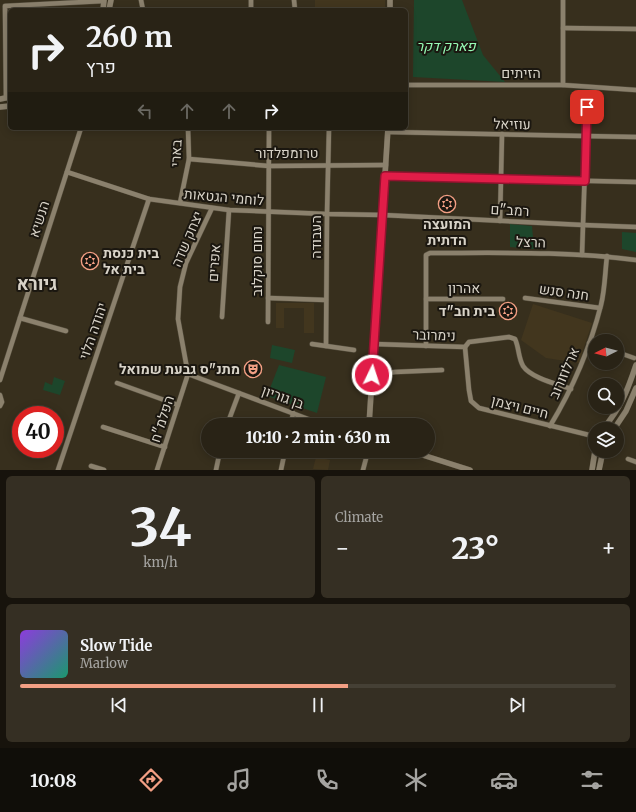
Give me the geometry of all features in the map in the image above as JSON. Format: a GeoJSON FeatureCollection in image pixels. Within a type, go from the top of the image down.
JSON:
{"type":"FeatureCollection","features":[{"type":"Feature","properties":{"kind":"street"},"geometry":{"type":"LineString","coordinates":[[5,98],[5,6],[106,0]]}},
{"type":"Feature","properties":{"kind":"street"},"geometry":{"type":"LineString","coordinates":[[563,0],[564,85]]}},
{"type":"Feature","properties":{"kind":"street"},"geometry":{"type":"LineString","coordinates":[[563,28],[636,29]]}},
{"type":"Feature","properties":{"kind":"street","name":"הזיתים"},"geometry":{"type":"LineString","coordinates":[[408,85],[564,85],[636,90]]}},
{"type":"Feature","properties":{"kind":"street"},"geometry":{"type":"LineString","coordinates":[[582,255],[587,107]]}},
{"type":"Feature","properties":{"kind":"street","name":"הנשיא"},"geometry":{"type":"LineString","coordinates":[[0,380],[80,130]]}},
{"type":"Feature","properties":{"kind":"street","name":"בארי"},"geometry":{"type":"LineString","coordinates":[[180,204],[189,159],[188,130]]}},
{"type":"Feature","properties":{"kind":"street","name":"נחום סוקלוב"},"geometry":{"type":"LineString","coordinates":[[268,322],[269,130]]}},
{"type":"Feature","properties":{"kind":"street","name":"העבודה"},"geometry":{"type":"LineString","coordinates":[[326,346],[329,130]]}},
{"type":"Feature","properties":{"kind":"street"},"geometry":{"type":"LineString","coordinates":[[369,418],[388,130]]}},
{"type":"Feature","properties":{"kind":"street","name":"עוזיאל"},"geometry":{"type":"LineString","coordinates":[[388,130],[636,137]]}},
{"type":"Feature","properties":{"kind":"street"},"geometry":{"type":"LineString","coordinates":[[500,221],[502,134]]}},
{"type":"Feature","properties":{"kind":"street","name":"טרומפלדור"},"geometry":{"type":"LineString","coordinates":[[189,159],[269,166],[386,165]]}},
{"type":"Feature","properties":{"kind":"street","name":"לוחמי הגטאות"},"geometry":{"type":"LineString","coordinates":[[67,172],[150,200],[229,210],[382,215]]}},
{"type":"Feature","properties":{"kind":"street"},"geometry":{"type":"LineString","coordinates":[[385,176],[636,182]]}},
{"type":"Feature","properties":{"kind":"street","name":"יהודה הלוי"},"geometry":{"type":"LineString","coordinates":[[58,470],[150,200]]}},
{"type":"Feature","properties":{"kind":"street","name":"יצחק שדה"},"geometry":{"type":"LineString","coordinates":[[188,374],[178,319],[180,287],[186,263],[212,208]]}},
{"type":"Feature","properties":{"kind":"street","name":"אפרים"},"geometry":{"type":"LineString","coordinates":[[222,317],[229,210]]}},
{"type":"Feature","properties":{"kind":"street","name":"רמב\"ם"},"geometry":{"type":"LineString","coordinates":[[382,215],[636,227]]}},
{"type":"Feature","properties":{"kind":"street","name":"הרצל"},"geometry":{"type":"LineString","coordinates":[[426,299],[426,255],[430,253],[514,252],[607,256],[636,260]]}},
{"type":"Feature","properties":{"kind":"street","name":"ארלוזורוב"},"geometry":{"type":"LineString","coordinates":[[592,334],[600,308],[607,256]]}},
{"type":"Feature","properties":{"kind":"street"},"geometry":{"type":"LineString","coordinates":[[268,298],[326,300]]}},
{"type":"Feature","properties":{"kind":"street","name":"חנה סנש"},"geometry":{"type":"LineString","coordinates":[[525,298],[600,308]]}},
{"type":"Feature","properties":{"kind":"street"},"geometry":{"type":"LineString","coordinates":[[426,299],[426,346]]}},
{"type":"Feature","properties":{"kind":"street","name":"אהרון"},"geometry":{"type":"LineString","coordinates":[[426,299],[503,299]]}},
{"type":"Feature","properties":{"kind":"street"},"geometry":{"type":"LineString","coordinates":[[20,318],[66,331]]}},
{"type":"Feature","properties":{"kind":"street","name":"נימרובר"},"geometry":{"type":"LineString","coordinates":[[374,344],[465,347],[469,342],[509,337],[515,339],[518,344],[519,357],[531,374],[571,389]]}},
{"type":"Feature","properties":{"kind":"street"},"geometry":{"type":"LineString","coordinates":[[312,344],[354,350]]}},
{"type":"Feature","properties":{"kind":"street","name":"ארלוזורוב"},"geometry":{"type":"LineString","coordinates":[[550,426],[571,389],[581,367],[588,346]]}},
{"type":"Feature","properties":{"kind":"street","name":"חיים ויצמן"},"geometry":{"type":"LineString","coordinates":[[465,347],[471,401],[479,408],[588,435]]}},
{"type":"Feature","properties":{"kind":"street"},"geometry":{"type":"LineString","coordinates":[[624,354],[634,358]]}},
{"type":"Feature","properties":{"kind":"street"},"geometry":{"type":"LineString","coordinates":[[608,422],[620,407],[636,365]]}},
{"type":"Feature","properties":{"kind":"street"},"geometry":{"type":"LineString","coordinates":[[372,375],[395,372],[442,370]]}},
{"type":"Feature","properties":{"kind":"street","name":"בן גוריון"},"geometry":{"type":"LineString","coordinates":[[188,374],[304,418]]}},
{"type":"Feature","properties":{"kind":"street","name":"הפלמ\"ח"},"geometry":{"type":"LineString","coordinates":[[157,470],[188,374]]}},
{"type":"Feature","properties":{"kind":"street"},"geometry":{"type":"LineString","coordinates":[[117,383],[178,405]]}},
{"type":"Feature","properties":{"kind":"street"},"geometry":{"type":"LineString","coordinates":[[619,422],[626,411],[636,388]]}},
{"type":"Feature","properties":{"kind":"street"},"geometry":{"type":"LineString","coordinates":[[230,418],[239,393]]}},
{"type":"Feature","properties":{"kind":"street"},"geometry":{"type":"LineString","coordinates":[[0,395],[2,402],[0,406]]}},
{"type":"Feature","properties":{"kind":"street"},"geometry":{"type":"LineString","coordinates":[[292,418],[293,414]]}},
{"type":"Feature","properties":{"kind":"street"},"geometry":{"type":"LineString","coordinates":[[104,427],[165,447]]}},
{"type":"Feature","properties":{"kind":"street"},"geometry":{"type":"LineString","coordinates":[[216,470],[219,458]]}},
{"type":"Feature","properties":{"kind":"street"},"geometry":{"type":"LineString","coordinates":[[281,470],[284,458]]}},
{"type":"Feature","properties":{"kind":"street"},"geometry":{"type":"LineString","coordinates":[[363,470],[366,458]]}},
{"type":"Feature","properties":{"kind":"street"},"geometry":{"type":"LineString","coordinates":[[432,458],[470,470]]}},
{"type":"Feature","properties":{"kind":"street"},"geometry":{"type":"LineString","coordinates":[[592,470],[594,458]]}},
{"type":"Feature","properties":{"kind":"street"},"geometry":{"type":"LineString","coordinates":[[599,470],[602,458]]}},
{"type":"Feature","properties":{"kind":"street"},"geometry":{"type":"LineString","coordinates":[[628,460],[636,462]]}},
{"type":"Feature","properties":{"kind":"street"},"geometry":{"type":"LineString","coordinates":[[91,466],[104,470]]}},
{"type":"Feature","properties":{"kind":"shaded area"},"geometry":{"type":"Polygon","coordinates":[[[315,0],[385,0],[385,8],[315,8],[315,0]]]}},
{"type":"Feature","properties":{"kind":"shaded area"},"geometry":{"type":"Polygon","coordinates":[[[276,303],[314,303],[314,333],[304,333],[304,308],[284,308],[284,328],[276,328],[276,303]]]}},
{"type":"Feature","properties":{"kind":"shaded area"},"geometry":{"type":"Polygon","coordinates":[[[533,304],[592,323],[579,363],[546,358],[521,340],[533,304]]]}},
{"type":"Feature","properties":{"kind":"shaded area"},"geometry":{"type":"Polygon","coordinates":[[[316,458],[330,460],[328,470],[313,469],[316,458]]]}},
{"type":"Feature","properties":{"kind":"green space","name":"פארק דקר"},"geometry":{"type":"Polygon","coordinates":[[[414,0],[462,0],[483,55],[505,82],[413,77],[414,0]]]}},
{"type":"Feature","properties":{"kind":"green space"},"geometry":{"type":"Polygon","coordinates":[[[510,224],[532,226],[534,249],[510,247],[510,224]]]}},
{"type":"Feature","properties":{"kind":"green space"},"geometry":{"type":"Polygon","coordinates":[[[622,232],[636,233],[636,252],[622,249],[622,232]]]}},
{"type":"Feature","properties":{"kind":"green space"},"geometry":{"type":"Polygon","coordinates":[[[272,345],[295,350],[292,363],[270,358],[272,345]]]}},
{"type":"Feature","properties":{"kind":"green space"},"geometry":{"type":"Polygon","coordinates":[[[279,365],[326,377],[317,413],[267,396],[279,365]]]}},
{"type":"Feature","properties":{"kind":"green space"},"geometry":{"type":"Polygon","coordinates":[[[54,377],[65,381],[60,395],[43,390],[45,382],[52,385],[54,377]]]}},
{"type":"Feature","properties":{"kind":"place","name":"המועצה הדתית"},"geometry":{"type":"Point","coordinates":[447,204]}},
{"type":"Feature","properties":{"kind":"place","name":"בית כנסת בית אל"},"geometry":{"type":"Point","coordinates":[90,261]}},
{"type":"Feature","properties":{"kind":"place","name":"בית חב\"ד"},"geometry":{"type":"Point","coordinates":[508,311]}},
{"type":"Feature","properties":{"kind":"place","name":"מתנ\"ס גבעת שמואל"},"geometry":{"type":"Point","coordinates":[253,369]}},
{"type":"Feature","properties":{"kind":"district","name":"גיורא"},"geometry":{"type":"Point","coordinates":[37,283]}},
{"type":"Feature","properties":{"kind":"route"},"geometry":{"type":"LineString","coordinates":[[372,375],[385,176],[585,181],[587,107]]}}]}
